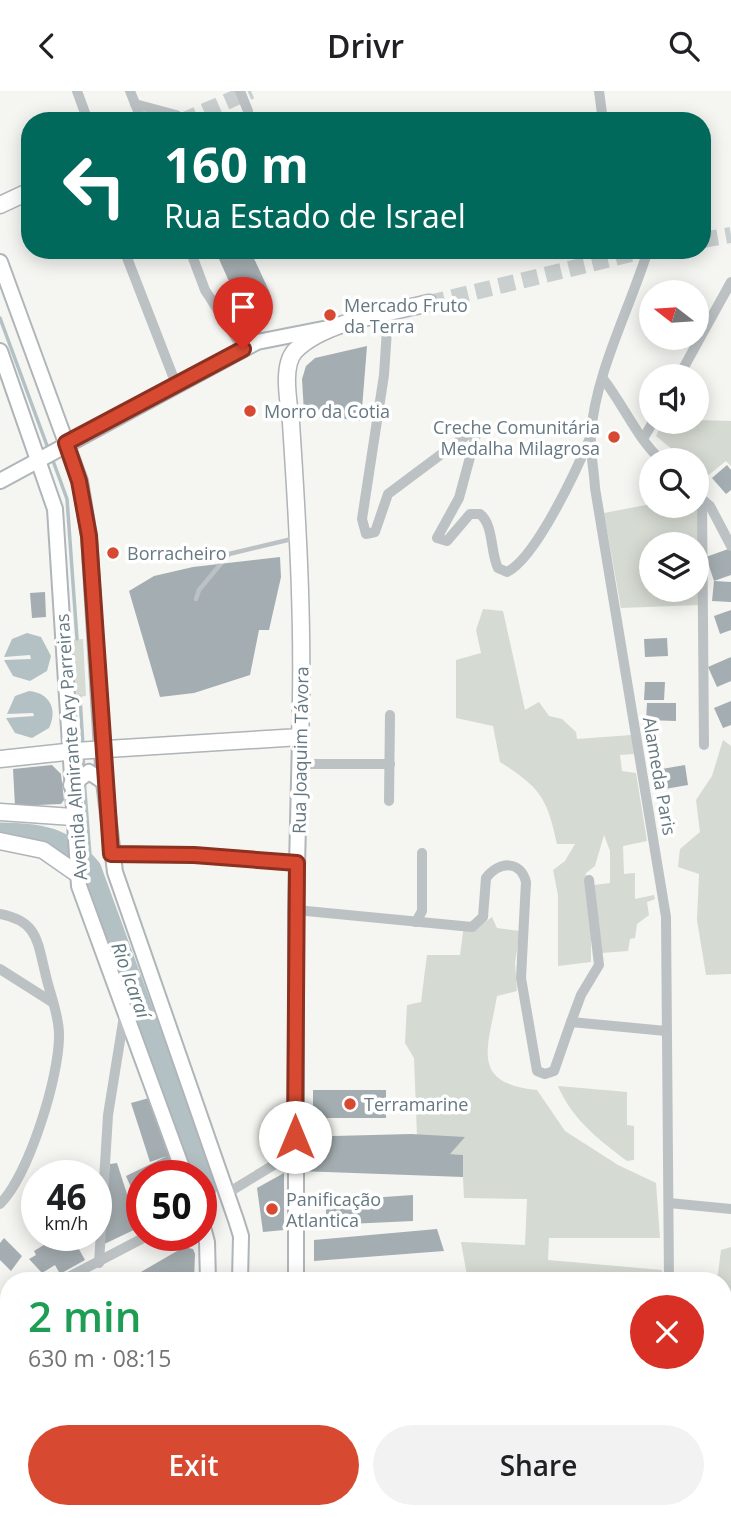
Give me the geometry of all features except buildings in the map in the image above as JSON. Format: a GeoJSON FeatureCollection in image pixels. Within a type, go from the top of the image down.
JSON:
{"type":"FeatureCollection","features":[{"type":"Feature","properties":{"kind":"main road"},"geometry":{"type":"LineString","coordinates":[[0,205],[21,195]]}},
{"type":"Feature","properties":{"kind":"main road","name":"Avenida Almirante Ary Parreiras"},"geometry":{"type":"LineString","coordinates":[[0,262],[53,451],[73,752],[87,779],[242,1236],[240,1272]]}},
{"type":"Feature","properties":{"kind":"main road"},"geometry":{"type":"LineString","coordinates":[[0,481],[243,349],[283,335],[333,327],[429,303]]}},
{"type":"Feature","properties":{"kind":"main road","name":"Rua Joaquim Távora"},"geometry":{"type":"LineString","coordinates":[[296,1272],[296,910],[303,679],[299,537],[289,400],[290,358],[296,350],[333,327]]}},
{"type":"Feature","properties":{"kind":"main road","name":"Avenida Almirante Ary Parreiras"},"geometry":{"type":"LineString","coordinates":[[0,351],[53,451],[79,481],[89,536],[101,749],[87,779],[74,825],[76,865],[88,914],[179,1160]]}},
{"type":"Feature","properties":{"kind":"main road"},"geometry":{"type":"LineString","coordinates":[[0,759],[101,749],[300,737]]}},
{"type":"Feature","properties":{"kind":"main road"},"geometry":{"type":"LineString","coordinates":[[0,812],[74,825]]}},
{"type":"Feature","properties":{"kind":"main road"},"geometry":{"type":"LineString","coordinates":[[0,841],[43,850],[76,865]]}},
{"type":"Feature","properties":{"kind":"main road"},"geometry":{"type":"LineString","coordinates":[[207,1251],[208,1272]]}},
{"type":"Feature","properties":{"kind":"street"},"geometry":{"type":"LineString","coordinates":[[76,91],[84,112]]}},
{"type":"Feature","properties":{"kind":"street"},"geometry":{"type":"LineString","coordinates":[[130,91],[138,112]]}},
{"type":"Feature","properties":{"kind":"street"},"geometry":{"type":"LineString","coordinates":[[240,91],[248,112]]}},
{"type":"Feature","properties":{"kind":"street"},"geometry":{"type":"LineString","coordinates":[[598,91],[602,112]]}},
{"type":"Feature","properties":{"kind":"street"},"geometry":{"type":"LineString","coordinates":[[135,104],[167,112]]}},
{"type":"Feature","properties":{"kind":"street"},"geometry":{"type":"LineString","coordinates":[[127,259],[176,384]]}},
{"type":"Feature","properties":{"kind":"street"},"geometry":{"type":"LineString","coordinates":[[193,259],[205,290],[243,349]]}},
{"type":"Feature","properties":{"kind":"street","name":"Alameda Paris"},"geometry":{"type":"LineString","coordinates":[[645,259],[636,289],[611,347],[591,434],[595,488],[666,917],[669,1272]]}},
{"type":"Feature","properties":{"kind":"street"},"geometry":{"type":"LineString","coordinates":[[686,364],[731,282]]}},
{"type":"Feature","properties":{"kind":"street"},"geometry":{"type":"LineString","coordinates":[[388,314],[384,375],[362,519],[366,534],[375,532],[379,527],[388,494],[471,432],[476,435],[467,475],[459,499],[437,538],[447,541],[470,514],[480,514],[488,525],[495,562],[498,568],[507,572],[523,559],[547,521],[579,466],[591,434]]}},
{"type":"Feature","properties":{"kind":"street"},"geometry":{"type":"LineString","coordinates":[[604,380],[651,448]]}},
{"type":"Feature","properties":{"kind":"street"},"geometry":{"type":"LineString","coordinates":[[643,439],[646,434]]}},
{"type":"Feature","properties":{"kind":"street"},"geometry":{"type":"LineString","coordinates":[[709,508],[720,522],[731,546]]}},
{"type":"Feature","properties":{"kind":"street"},"geometry":{"type":"LineString","coordinates":[[700,518],[705,745]]}},
{"type":"Feature","properties":{"kind":"street"},"geometry":{"type":"LineString","coordinates":[[390,715],[390,801]]}},
{"type":"Feature","properties":{"kind":"street"},"geometry":{"type":"LineString","coordinates":[[300,764],[390,764]]}},
{"type":"Feature","properties":{"kind":"street"},"geometry":{"type":"LineString","coordinates":[[416,922],[422,911],[422,853]]}},
{"type":"Feature","properties":{"kind":"street"},"geometry":{"type":"LineString","coordinates":[[111,854],[194,855],[297,863]]}},
{"type":"Feature","properties":{"kind":"street"},"geometry":{"type":"LineString","coordinates":[[296,910],[477,925],[482,917],[485,878],[500,866],[508,864],[519,869],[526,882],[522,978],[534,1063],[540,1074],[550,1073],[557,1067],[580,995],[594,977],[599,965],[589,880]]}},
{"type":"Feature","properties":{"kind":"street"},"geometry":{"type":"LineString","coordinates":[[0,914],[15,917],[32,930],[60,1030],[56,1066],[31,1151],[0,1204]]}},
{"type":"Feature","properties":{"kind":"street"},"geometry":{"type":"LineString","coordinates":[[0,969],[52,1003]]}},
{"type":"Feature","properties":{"kind":"street"},"geometry":{"type":"LineString","coordinates":[[99,1263],[108,1115],[124,1028],[124,1009]]}},
{"type":"Feature","properties":{"kind":"street"},"geometry":{"type":"LineString","coordinates":[[571,1022],[666,1031]]}},
{"type":"Feature","properties":{"kind":"street"},"geometry":{"type":"LineString","coordinates":[[226,1194],[295,1152]]}},
{"type":"Feature","properties":{"kind":"street"},"geometry":{"type":"LineString","coordinates":[[669,1203],[731,1209]]}},
{"type":"Feature","properties":{"kind":"street"},"geometry":{"type":"LineString","coordinates":[[80,1272],[126,1248]]}},
{"type":"Feature","properties":{"kind":"lane"},"geometry":{"type":"LineString","coordinates":[[196,599],[199,590],[229,554],[299,537]]}},
{"type":"Feature","properties":{"kind":"shaded area"},"geometry":{"type":"Polygon","coordinates":[[[709,420],[731,421],[731,466],[726,461],[709,475],[709,448],[670,448],[656,436],[709,434],[709,420]]]}},
{"type":"Feature","properties":{"kind":"shaded area"},"geometry":{"type":"Polygon","coordinates":[[[639,506],[639,518],[699,518],[699,532],[639,532],[639,602],[698,602],[698,605],[621,608],[604,513],[639,506]]]}},
{"type":"Feature","properties":{"kind":"shaded area"},"geometry":{"type":"Polygon","coordinates":[[[483,609],[503,611],[525,710],[539,702],[549,716],[562,719],[576,732],[577,739],[632,735],[634,754],[620,755],[622,771],[636,773],[647,841],[623,846],[624,874],[635,873],[635,899],[654,895],[655,899],[647,902],[649,915],[637,924],[635,938],[630,939],[628,951],[601,953],[594,885],[610,883],[610,851],[604,835],[595,866],[586,873],[585,884],[591,906],[591,962],[558,966],[558,895],[553,870],[565,861],[575,844],[557,844],[550,815],[540,795],[525,779],[500,762],[493,726],[456,718],[456,660],[481,653],[476,630],[483,609]]]}},
{"type":"Feature","properties":{"kind":"shaded area"},"geometry":{"type":"Polygon","coordinates":[[[27,633],[41,637],[51,656],[47,671],[30,681],[13,676],[4,660],[31,659],[30,655],[4,657],[12,639],[27,633]]]}},
{"type":"Feature","properties":{"kind":"shaded area"},"geometry":{"type":"Polygon","coordinates":[[[83,639],[86,696],[73,697],[70,640],[83,639]]]}},
{"type":"Feature","properties":{"kind":"shaded area"},"geometry":{"type":"Polygon","coordinates":[[[29,691],[47,699],[53,715],[49,728],[32,738],[15,733],[6,718],[34,716],[33,713],[7,714],[15,696],[29,691]]]}},
{"type":"Feature","properties":{"kind":"shaded area"},"geometry":{"type":"Polygon","coordinates":[[[723,740],[731,746],[731,974],[706,975],[697,920],[699,874],[678,867],[680,849],[700,832],[696,800],[712,776],[723,740]]]}},
{"type":"Feature","properties":{"kind":"shaded area"},"geometry":{"type":"Polygon","coordinates":[[[492,917],[497,928],[520,931],[515,963],[517,991],[497,996],[488,1046],[488,1059],[492,1070],[501,1079],[515,1086],[537,1090],[565,1131],[618,1165],[656,1183],[660,1238],[549,1238],[548,1260],[662,1272],[466,1272],[461,1242],[525,1245],[527,1199],[464,1198],[462,1155],[450,1154],[417,1136],[414,1058],[405,1043],[407,1005],[421,1002],[427,955],[460,955],[464,925],[481,925],[492,917]]]}},
{"type":"Feature","properties":{"kind":"shaded area"},"geometry":{"type":"Polygon","coordinates":[[[558,1086],[627,1092],[627,1125],[634,1126],[634,1160],[627,1161],[587,1128],[571,1109],[558,1086]]]}},
{"type":"Feature","properties":{"kind":"shaded area"},"geometry":{"type":"Polygon","coordinates":[[[731,1247],[731,1272],[718,1272],[721,1250],[731,1247]]]}},
{"type":"Feature","properties":{"kind":"waterway"},"geometry":{"type":"LineString","coordinates":[[0,318],[49,451]]}},
{"type":"Feature","properties":{"kind":"waterway"},"geometry":{"type":"LineString","coordinates":[[52,458],[67,499],[77,639]]}},
{"type":"Feature","properties":{"kind":"waterway"},"geometry":{"type":"LineString","coordinates":[[80,697],[83,747]]}},
{"type":"Feature","properties":{"kind":"waterway"},"geometry":{"type":"LineString","coordinates":[[83,755],[84,771]]}},
{"type":"Feature","properties":{"kind":"waterway"},"geometry":{"type":"LineString","coordinates":[[84,779],[91,869]]}},
{"type":"Feature","properties":{"kind":"waterway","name":"Rio Icaraí"},"geometry":{"type":"LineString","coordinates":[[0,833],[28,834],[51,839],[71,850],[91,869],[197,1160]]}},
{"type":"Feature","properties":{"kind":"tunnel"},"geometry":{"type":"LineString","coordinates":[[203,112],[251,91]]}},
{"type":"Feature","properties":{"kind":"tunnel"},"geometry":{"type":"LineString","coordinates":[[711,238],[731,235]]}},
{"type":"Feature","properties":{"kind":"tunnel"},"geometry":{"type":"LineString","coordinates":[[429,303],[611,259]]}},
{"type":"Feature","properties":{"kind":"place","name":"Mercado Fruto da Terra"},"geometry":{"type":"Point","coordinates":[330,315]}},
{"type":"Feature","properties":{"kind":"place","name":"Morro da Cotia"},"geometry":{"type":"Point","coordinates":[250,411]}},
{"type":"Feature","properties":{"kind":"place","name":"Creche Comunitária Medalha Milagrosa"},"geometry":{"type":"Point","coordinates":[614,437]}},
{"type":"Feature","properties":{"kind":"place","name":"Borracheiro"},"geometry":{"type":"Point","coordinates":[113,553]}},
{"type":"Feature","properties":{"kind":"place","name":"Terramarine"},"geometry":{"type":"Point","coordinates":[350,1104]}},
{"type":"Feature","properties":{"kind":"place","name":"Panificação Atlantica"},"geometry":{"type":"Point","coordinates":[272,1209]}},
{"type":"Feature","properties":{"kind":"route"},"geometry":{"type":"LineString","coordinates":[[243,349],[66,443],[79,481],[89,536],[111,854],[194,855],[297,863],[295,1137]]}}]}
